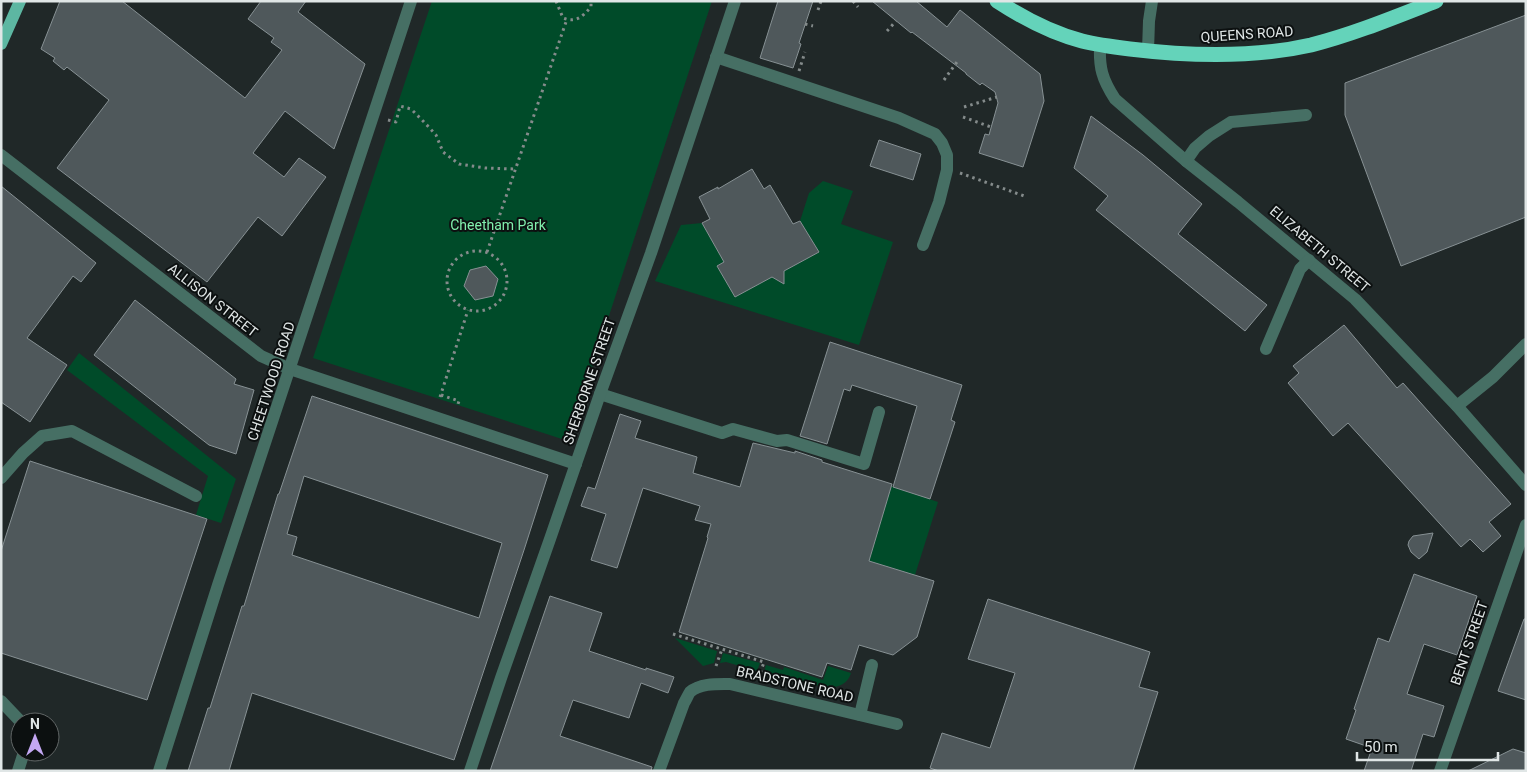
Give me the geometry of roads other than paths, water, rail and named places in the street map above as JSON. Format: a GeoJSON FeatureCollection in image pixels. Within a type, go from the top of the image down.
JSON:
{"type":"FeatureCollection","features":[{"type":"Feature","properties":{"kind":"highway","name":"QUEENS ROAD"},"geometry":{"type":"LineString","coordinates":[[996,1],[1041,26],[1083,41],[1148,51],[1221,54],[1269,52],[1309,45],[1337,38],[1436,1]]}},
{"type":"Feature","properties":{"kind":"main road"},"geometry":{"type":"LineString","coordinates":[[1,44],[20,1]]}},
{"type":"Feature","properties":{"kind":"street","name":"CHEETWOOD ROAD"},"geometry":{"type":"LineString","coordinates":[[159,771],[218,585],[411,1]]}},
{"type":"Feature","properties":{"kind":"street","name":"SHERBORNE STREET"},"geometry":{"type":"LineString","coordinates":[[470,771],[600,394],[651,253],[735,1]]}},
{"type":"Feature","properties":{"kind":"street"},"geometry":{"type":"LineString","coordinates":[[1148,51],[1150,5],[1152,1]]}},
{"type":"Feature","properties":{"kind":"street","name":"ELIZABETH STREET"},"geometry":{"type":"LineString","coordinates":[[1100,44],[1099,62],[1101,73],[1115,99],[1186,161],[1355,299],[1457,406],[1526,485]]}},
{"type":"Feature","properties":{"kind":"street"},"geometry":{"type":"LineString","coordinates":[[716,57],[899,118],[935,134],[942,143],[947,155],[948,170],[923,246]]}},
{"type":"Feature","properties":{"kind":"street"},"geometry":{"type":"LineString","coordinates":[[1186,161],[1195,148],[1209,136],[1231,122],[1306,115]]}},
{"type":"Feature","properties":{"kind":"street","name":"ALLISON STREET"},"geometry":{"type":"LineString","coordinates":[[1,155],[260,356],[290,370],[576,464]]}},
{"type":"Feature","properties":{"kind":"street"},"geometry":{"type":"LineString","coordinates":[[1266,349],[1300,269],[1309,260]]}},
{"type":"Feature","properties":{"kind":"street"},"geometry":{"type":"LineString","coordinates":[[1457,406],[1493,377],[1526,344]]}},
{"type":"Feature","properties":{"kind":"street"},"geometry":{"type":"LineString","coordinates":[[600,394],[722,433],[733,429],[777,441],[787,440],[864,464],[879,412]]}},
{"type":"Feature","properties":{"kind":"street"},"geometry":{"type":"LineString","coordinates":[[1,478],[23,453],[42,436],[72,431],[196,496]]}},
{"type":"Feature","properties":{"kind":"street","name":"BENT STREET"},"geometry":{"type":"LineString","coordinates":[[1440,771],[1526,525]]}},
{"type":"Feature","properties":{"kind":"street","name":"BRADSTONE ROAD"},"geometry":{"type":"LineString","coordinates":[[860,715],[872,665]]}},
{"type":"Feature","properties":{"kind":"street","name":"BRADSTONE ROAD"},"geometry":{"type":"LineString","coordinates":[[659,771],[684,703],[690,693],[698,688],[716,684],[730,684],[897,724]]}},
{"type":"Feature","properties":{"kind":"street"},"geometry":{"type":"LineString","coordinates":[[1,702],[11,712]]}},
{"type":"Feature","properties":{"kind":"park label","name":"Cheetham Park"},"geometry":{"type":"Point","coordinates":[498,225]}}]}
